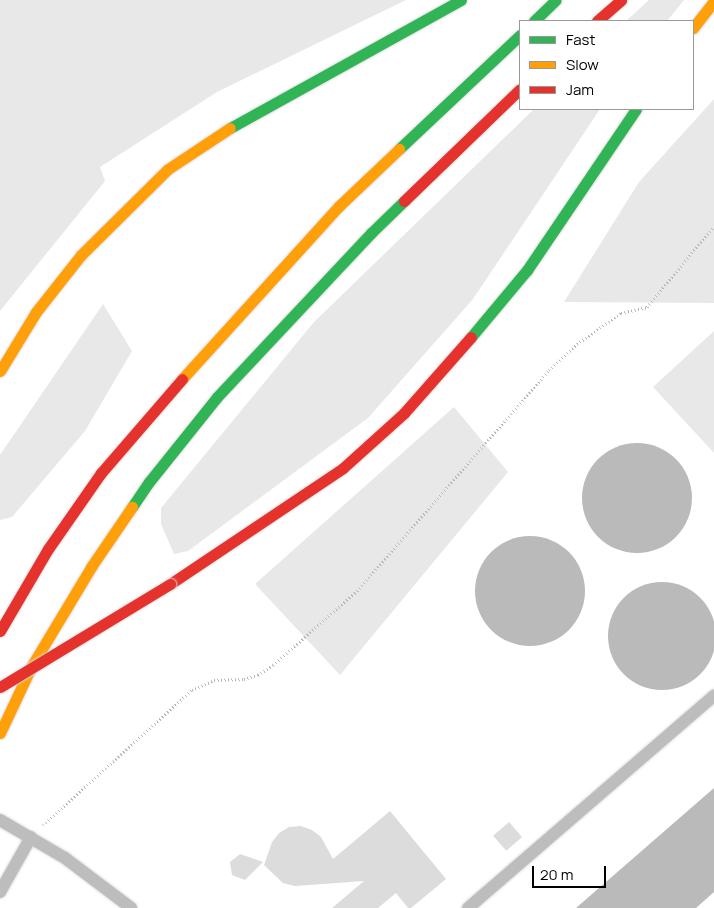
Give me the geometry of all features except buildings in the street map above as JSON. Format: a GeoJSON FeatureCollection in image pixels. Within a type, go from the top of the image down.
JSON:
{"type":"FeatureCollection","features":[{"type":"Feature","properties":{"kind":"highway"},"geometry":{"type":"LineString","coordinates":[[0,371],[36,312],[81,255],[168,169],[238,122],[461,0]]}},
{"type":"Feature","properties":{"kind":"highway"},"geometry":{"type":"LineString","coordinates":[[535,20],[556,0]]}},
{"type":"Feature","properties":{"kind":"highway"},"geometry":{"type":"LineString","coordinates":[[598,20],[621,0]]}},
{"type":"Feature","properties":{"kind":"highway"},"geometry":{"type":"LineString","coordinates":[[694,27],[714,1]]}},
{"type":"Feature","properties":{"kind":"highway"},"geometry":{"type":"LineString","coordinates":[[0,631],[48,549],[101,473],[164,399],[339,206],[519,36]]}},
{"type":"Feature","properties":{"kind":"highway"},"geometry":{"type":"LineString","coordinates":[[0,733],[31,666],[91,567],[149,482],[217,397],[371,233],[519,90]]}},
{"type":"Feature","properties":{"kind":"highway"},"geometry":{"type":"LineString","coordinates":[[0,687],[170,584],[343,468],[404,413],[450,363],[527,270],[635,110]]}},
{"type":"Feature","properties":{"kind":"lane"},"geometry":{"type":"LineString","coordinates":[[468,908],[714,696]]}},
{"type":"Feature","properties":{"kind":"lane"},"geometry":{"type":"LineString","coordinates":[[0,820],[65,858],[131,908]]}},
{"type":"Feature","properties":{"kind":"lane"},"geometry":{"type":"LineString","coordinates":[[0,892],[30,838]]}},
{"type":"Feature","properties":{"kind":"path"},"geometry":{"type":"LineString","coordinates":[[30,838],[62,806],[192,690],[214,680],[244,679],[258,675],[273,665],[357,591],[549,370],[577,344],[621,313],[647,307],[714,226]]}},
{"type":"Feature","properties":{"kind":"shaded area"},"geometry":{"type":"Polygon","coordinates":[[[0,0],[406,0],[217,92],[100,167],[105,181],[0,311],[0,0]]]}},
{"type":"Feature","properties":{"kind":"shaded area"},"geometry":{"type":"Polygon","coordinates":[[[649,0],[684,0],[668,20],[627,20],[649,0]]]}},
{"type":"Feature","properties":{"kind":"shaded area"},"geometry":{"type":"Polygon","coordinates":[[[714,99],[714,303],[564,302],[639,182],[714,99]]]}},
{"type":"Feature","properties":{"kind":"shaded area"},"geometry":{"type":"Polygon","coordinates":[[[533,110],[599,110],[473,299],[368,418],[188,551],[174,554],[161,524],[161,508],[314,322],[533,110]]]}},
{"type":"Feature","properties":{"kind":"shaded area"},"geometry":{"type":"Polygon","coordinates":[[[103,304],[132,351],[85,431],[12,517],[0,520],[0,455],[103,304]]]}},
{"type":"Feature","properties":{"kind":"shaded area"},"geometry":{"type":"Polygon","coordinates":[[[714,331],[714,453],[653,387],[714,331]]]}},
{"type":"Feature","properties":{"kind":"shaded area"},"geometry":{"type":"Polygon","coordinates":[[[454,407],[508,472],[340,675],[255,584],[454,407]]]}},
{"type":"Feature","properties":{"kind":"shaded area"},"geometry":{"type":"Polygon","coordinates":[[[637,443],[648,444],[658,448],[676,459],[687,477],[691,487],[691,509],[687,519],[676,537],[658,548],[648,552],[637,553],[626,552],[616,548],[598,537],[587,519],[583,509],[582,498],[583,487],[587,477],[598,459],[616,448],[626,444],[637,443]]]}},
{"type":"Feature","properties":{"kind":"shaded area"},"geometry":{"type":"Polygon","coordinates":[[[530,536],[541,537],[551,541],[569,552],[580,570],[584,580],[584,602],[580,612],[569,630],[551,641],[541,645],[530,646],[519,645],[509,641],[491,630],[480,612],[476,602],[475,591],[476,580],[480,570],[491,552],[509,541],[519,537],[530,536]]]}},
{"type":"Feature","properties":{"kind":"shaded area"},"geometry":{"type":"Polygon","coordinates":[[[662,582],[683,586],[700,598],[712,615],[715,625],[715,647],[712,657],[700,674],[683,686],[662,690],[641,686],[624,674],[612,657],[608,636],[612,615],[624,598],[641,586],[662,582]]]}},
{"type":"Feature","properties":{"kind":"shaded area"},"geometry":{"type":"Polygon","coordinates":[[[714,788],[714,892],[696,908],[576,908],[714,788]]]}},
{"type":"Feature","properties":{"kind":"traffic: fast"},"geometry":{"type":"LineString","coordinates":[[230,128],[461,0]]}},
{"type":"Feature","properties":{"kind":"traffic: fast"},"geometry":{"type":"LineString","coordinates":[[535,20],[556,0]]}},
{"type":"Feature","properties":{"kind":"traffic: fast"},"geometry":{"type":"LineString","coordinates":[[399,149],[519,36]]}},
{"type":"Feature","properties":{"kind":"traffic: fast"},"geometry":{"type":"LineString","coordinates":[[471,337],[527,270],[635,110]]}},
{"type":"Feature","properties":{"kind":"traffic: fast"},"geometry":{"type":"LineString","coordinates":[[132,507],[149,482],[217,397],[371,233],[404,201]]}},
{"type":"Feature","properties":{"kind":"traffic: slow"},"geometry":{"type":"LineString","coordinates":[[694,27],[714,1]]}},
{"type":"Feature","properties":{"kind":"traffic: slow"},"geometry":{"type":"LineString","coordinates":[[0,371],[36,312],[81,255],[168,169],[230,128]]}},
{"type":"Feature","properties":{"kind":"traffic: slow"},"geometry":{"type":"LineString","coordinates":[[182,379],[339,206],[399,149]]}},
{"type":"Feature","properties":{"kind":"traffic: slow"},"geometry":{"type":"LineString","coordinates":[[0,733],[31,667],[91,567],[132,507]]}},
{"type":"Feature","properties":{"kind":"traffic: jam"},"geometry":{"type":"LineString","coordinates":[[598,20],[621,0]]}},
{"type":"Feature","properties":{"kind":"traffic: jam"},"geometry":{"type":"LineString","coordinates":[[404,201],[519,90]]}},
{"type":"Feature","properties":{"kind":"traffic: jam"},"geometry":{"type":"LineString","coordinates":[[170,584],[343,468],[404,413],[471,337]]}},
{"type":"Feature","properties":{"kind":"traffic: jam"},"geometry":{"type":"LineString","coordinates":[[0,631],[48,549],[101,473],[182,379]]}},
{"type":"Feature","properties":{"kind":"traffic: jam"},"geometry":{"type":"LineString","coordinates":[[0,687],[170,584]]}}]}
